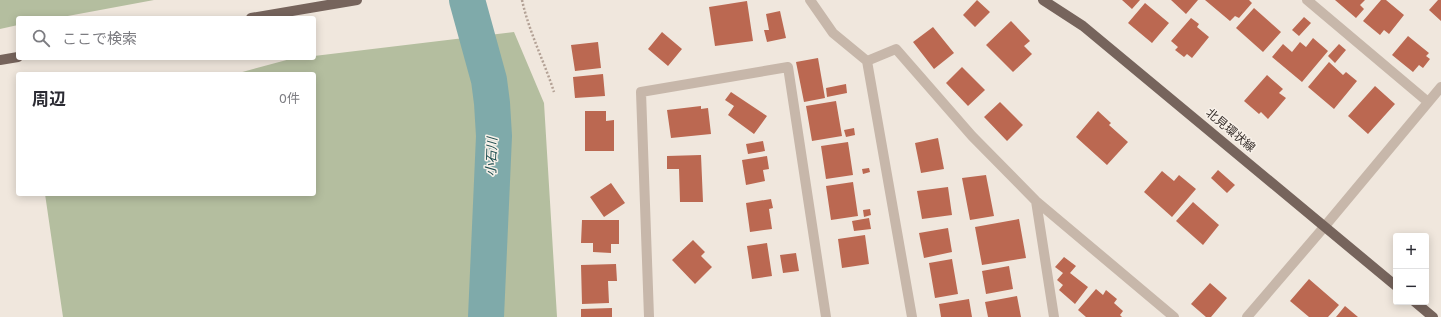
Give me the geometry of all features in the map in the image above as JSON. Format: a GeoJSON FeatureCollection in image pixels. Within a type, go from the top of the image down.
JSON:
{"type":"FeatureCollection","features":[{"type":"Feature","properties":{"kind":"main road"},"geometry":{"type":"LineString","coordinates":[[264,16],[357,0]]}},
{"type":"Feature","properties":{"kind":"main road","name":"北見環状線"},"geometry":{"type":"LineString","coordinates":[[1043,0],[1084,26],[1326,226],[1393,283]]}},
{"type":"Feature","properties":{"kind":"main road"},"geometry":{"type":"LineString","coordinates":[[0,60],[16,57]]}},
{"type":"Feature","properties":{"kind":"main road"},"geometry":{"type":"LineString","coordinates":[[1419,305],[1433,317]]}},
{"type":"Feature","properties":{"kind":"street"},"geometry":{"type":"LineString","coordinates":[[810,0],[833,33],[867,61],[912,317]]}},
{"type":"Feature","properties":{"kind":"street"},"geometry":{"type":"LineString","coordinates":[[1307,0],[1428,102]]}},
{"type":"Feature","properties":{"kind":"street"},"geometry":{"type":"LineString","coordinates":[[867,61],[896,49],[972,136],[1036,201],[1174,317]]}},
{"type":"Feature","properties":{"kind":"street"},"geometry":{"type":"LineString","coordinates":[[649,317],[641,92],[788,67],[826,317]]}},
{"type":"Feature","properties":{"kind":"street"},"geometry":{"type":"LineString","coordinates":[[1246,317],[1326,226],[1441,87]]}},
{"type":"Feature","properties":{"kind":"street"},"geometry":{"type":"LineString","coordinates":[[1036,201],[1054,317]]}},
{"type":"Feature","properties":{"kind":"path"},"geometry":{"type":"LineString","coordinates":[[522,0],[526,20],[554,92]]}},
{"type":"Feature","properties":{"kind":"green space"},"geometry":{"type":"Polygon","coordinates":[[[0,0],[154,0],[68,16],[16,16],[16,25],[0,29],[0,0]]]}},
{"type":"Feature","properties":{"kind":"green space"},"geometry":{"type":"Polygon","coordinates":[[[514,32],[544,103],[557,317],[63,317],[45,196],[316,196],[316,72],[242,72],[287,60],[316,60],[316,56],[514,32]]]}},
{"type":"Feature","properties":{"kind":"building"},"geometry":{"type":"Polygon","coordinates":[[[977,0],[990,12],[975,27],[963,15],[977,0]]]}},
{"type":"Feature","properties":{"kind":"building"},"geometry":{"type":"Polygon","coordinates":[[[1122,0],[1140,0],[1132,9],[1122,0]]]}},
{"type":"Feature","properties":{"kind":"building"},"geometry":{"type":"Polygon","coordinates":[[[1171,0],[1198,0],[1186,14],[1171,0]]]}},
{"type":"Feature","properties":{"kind":"building"},"geometry":{"type":"Polygon","coordinates":[[[1205,0],[1249,0],[1252,3],[1239,18],[1235,16],[1230,21],[1205,0]]]}},
{"type":"Feature","properties":{"kind":"building"},"geometry":{"type":"Polygon","coordinates":[[[1335,0],[1365,0],[1360,5],[1364,9],[1356,18],[1335,0]]]}},
{"type":"Feature","properties":{"kind":"building"},"geometry":{"type":"Polygon","coordinates":[[[1381,0],[1386,0],[1404,15],[1389,34],[1384,30],[1380,35],[1363,21],[1381,0]]]}},
{"type":"Feature","properties":{"kind":"building"},"geometry":{"type":"Polygon","coordinates":[[[1438,0],[1441,0],[1441,21],[1429,10],[1438,0]]]}},
{"type":"Feature","properties":{"kind":"building"},"geometry":{"type":"Polygon","coordinates":[[[747,1],[753,41],[715,46],[709,7],[747,1]]]}},
{"type":"Feature","properties":{"kind":"building"},"geometry":{"type":"Polygon","coordinates":[[[1145,3],[1169,23],[1152,43],[1128,23],[1145,3]]]}},
{"type":"Feature","properties":{"kind":"building"},"geometry":{"type":"Polygon","coordinates":[[[1254,8],[1281,32],[1263,52],[1236,28],[1254,8]]]}},
{"type":"Feature","properties":{"kind":"building"},"geometry":{"type":"Polygon","coordinates":[[[780,11],[786,38],[767,42],[764,30],[769,30],[766,14],[780,11]]]}},
{"type":"Feature","properties":{"kind":"building"},"geometry":{"type":"Polygon","coordinates":[[[1304,17],[1311,23],[1299,36],[1292,30],[1304,17]]]}},
{"type":"Feature","properties":{"kind":"building"},"geometry":{"type":"Polygon","coordinates":[[[1191,18],[1199,24],[1197,27],[1209,37],[1192,58],[1187,54],[1184,57],[1175,50],[1178,47],[1171,41],[1191,18]]]}},
{"type":"Feature","properties":{"kind":"building"},"geometry":{"type":"Polygon","coordinates":[[[1011,21],[1030,41],[1024,46],[1032,54],[1013,72],[986,45],[1011,21]]]}},
{"type":"Feature","properties":{"kind":"building"},"geometry":{"type":"Polygon","coordinates":[[[933,27],[954,53],[934,69],[913,42],[933,27]]]}},
{"type":"Feature","properties":{"kind":"building"},"geometry":{"type":"Polygon","coordinates":[[[662,32],[682,49],[668,66],[648,49],[662,32]]]}},
{"type":"Feature","properties":{"kind":"building"},"geometry":{"type":"Polygon","coordinates":[[[1408,36],[1429,53],[1426,56],[1430,59],[1423,68],[1419,65],[1413,72],[1392,55],[1408,36]]]}},
{"type":"Feature","properties":{"kind":"building"},"geometry":{"type":"Polygon","coordinates":[[[1313,38],[1328,51],[1302,82],[1272,57],[1283,44],[1292,52],[1300,42],[1306,47],[1313,38]]]}},
{"type":"Feature","properties":{"kind":"building"},"geometry":{"type":"Polygon","coordinates":[[[598,42],[601,68],[575,71],[571,45],[598,42]]]}},
{"type":"Feature","properties":{"kind":"building"},"geometry":{"type":"Polygon","coordinates":[[[1339,44],[1346,50],[1335,63],[1328,56],[1339,44]]]}},
{"type":"Feature","properties":{"kind":"building"},"geometry":{"type":"Polygon","coordinates":[[[818,58],[825,98],[804,102],[796,62],[818,58]]]}},
{"type":"Feature","properties":{"kind":"building"},"geometry":{"type":"Polygon","coordinates":[[[1329,62],[1343,75],[1346,72],[1357,81],[1334,109],[1308,87],[1329,62]]]}},
{"type":"Feature","properties":{"kind":"building"},"geometry":{"type":"Polygon","coordinates":[[[962,67],[985,90],[968,106],[946,83],[962,67]]]}},
{"type":"Feature","properties":{"kind":"building"},"geometry":{"type":"Polygon","coordinates":[[[603,74],[605,96],[575,98],[573,77],[603,74]]]}},
{"type":"Feature","properties":{"kind":"building"},"geometry":{"type":"Polygon","coordinates":[[[1267,75],[1283,89],[1279,93],[1286,98],[1268,119],[1261,112],[1259,114],[1244,101],[1267,75]]]}},
{"type":"Feature","properties":{"kind":"building"},"geometry":{"type":"Polygon","coordinates":[[[846,84],[847,93],[827,97],[826,88],[846,84]]]}},
{"type":"Feature","properties":{"kind":"building"},"geometry":{"type":"Polygon","coordinates":[[[1375,86],[1395,104],[1368,134],[1348,116],[1375,86]]]}},
{"type":"Feature","properties":{"kind":"building"},"geometry":{"type":"Polygon","coordinates":[[[731,92],[767,116],[754,134],[728,115],[734,106],[725,100],[731,92]]]}},
{"type":"Feature","properties":{"kind":"building"},"geometry":{"type":"Polygon","coordinates":[[[836,101],[842,136],[812,141],[806,106],[836,101]]]}},
{"type":"Feature","properties":{"kind":"building"},"geometry":{"type":"Polygon","coordinates":[[[1000,102],[1023,125],[1007,141],[984,117],[1000,102]]]}},
{"type":"Feature","properties":{"kind":"building"},"geometry":{"type":"Polygon","coordinates":[[[701,106],[701,109],[708,108],[711,134],[671,138],[667,110],[701,106]]]}},
{"type":"Feature","properties":{"kind":"building"},"geometry":{"type":"Polygon","coordinates":[[[585,111],[606,111],[606,121],[614,120],[614,151],[585,151],[585,111]]]}},
{"type":"Feature","properties":{"kind":"building"},"geometry":{"type":"Polygon","coordinates":[[[1098,111],[1111,123],[1109,125],[1128,142],[1107,165],[1076,137],[1098,111]]]}},
{"type":"Feature","properties":{"kind":"building"},"geometry":{"type":"Polygon","coordinates":[[[854,128],[855,135],[846,137],[844,130],[854,128]]]}},
{"type":"Feature","properties":{"kind":"building"},"geometry":{"type":"Polygon","coordinates":[[[938,138],[944,169],[921,173],[915,143],[938,138]]]}},
{"type":"Feature","properties":{"kind":"building"},"geometry":{"type":"Polygon","coordinates":[[[763,141],[765,151],[748,154],[746,144],[763,141]]]}},
{"type":"Feature","properties":{"kind":"building"},"geometry":{"type":"Polygon","coordinates":[[[848,142],[853,175],[826,179],[821,146],[848,142]]]}},
{"type":"Feature","properties":{"kind":"building"},"geometry":{"type":"Polygon","coordinates":[[[701,155],[703,202],[680,202],[679,169],[667,169],[667,156],[701,155]]]}},
{"type":"Feature","properties":{"kind":"building"},"geometry":{"type":"Polygon","coordinates":[[[767,156],[769,169],[763,170],[765,181],[746,185],[742,160],[767,156]]]}},
{"type":"Feature","properties":{"kind":"building"},"geometry":{"type":"Polygon","coordinates":[[[869,168],[870,172],[863,174],[862,169],[869,168]]]}},
{"type":"Feature","properties":{"kind":"building"},"geometry":{"type":"Polygon","coordinates":[[[1218,170],[1235,185],[1227,193],[1211,178],[1218,170]]]}},
{"type":"Feature","properties":{"kind":"building"},"geometry":{"type":"Polygon","coordinates":[[[1162,171],[1174,181],[1179,175],[1196,189],[1172,217],[1144,192],[1162,171]]]}},
{"type":"Feature","properties":{"kind":"building"},"geometry":{"type":"Polygon","coordinates":[[[986,175],[994,216],[970,220],[962,178],[986,175]]]}},
{"type":"Feature","properties":{"kind":"building"},"geometry":{"type":"Polygon","coordinates":[[[853,182],[858,216],[831,220],[826,186],[853,182]]]}},
{"type":"Feature","properties":{"kind":"building"},"geometry":{"type":"Polygon","coordinates":[[[611,183],[625,203],[604,217],[590,197],[611,183]]]}},
{"type":"Feature","properties":{"kind":"building"},"geometry":{"type":"Polygon","coordinates":[[[948,187],[952,215],[922,219],[917,191],[948,187]]]}},
{"type":"Feature","properties":{"kind":"building"},"geometry":{"type":"Polygon","coordinates":[[[771,199],[773,208],[769,209],[772,229],[750,232],[746,203],[771,199]]]}},
{"type":"Feature","properties":{"kind":"building"},"geometry":{"type":"Polygon","coordinates":[[[1193,202],[1219,225],[1203,245],[1176,221],[1193,202]]]}},
{"type":"Feature","properties":{"kind":"building"},"geometry":{"type":"Polygon","coordinates":[[[870,209],[871,215],[864,217],[863,210],[870,209]]]}},
{"type":"Feature","properties":{"kind":"building"},"geometry":{"type":"Polygon","coordinates":[[[869,218],[871,229],[854,231],[852,221],[869,218]]]}},
{"type":"Feature","properties":{"kind":"building"},"geometry":{"type":"Polygon","coordinates":[[[1019,219],[1026,258],[982,265],[975,227],[1019,219]]]}},
{"type":"Feature","properties":{"kind":"building"},"geometry":{"type":"Polygon","coordinates":[[[582,220],[619,220],[619,244],[611,244],[611,253],[593,252],[593,243],[581,243],[582,220]]]}},
{"type":"Feature","properties":{"kind":"building"},"geometry":{"type":"Polygon","coordinates":[[[948,228],[952,252],[924,258],[919,233],[948,228]]]}},
{"type":"Feature","properties":{"kind":"building"},"geometry":{"type":"Polygon","coordinates":[[[865,235],[869,264],[842,268],[838,239],[865,235]]]}},
{"type":"Feature","properties":{"kind":"building"},"geometry":{"type":"Polygon","coordinates":[[[693,240],[705,252],[701,256],[712,267],[695,284],[672,260],[693,240]]]}},
{"type":"Feature","properties":{"kind":"building"},"geometry":{"type":"Polygon","coordinates":[[[767,243],[772,276],[752,279],[747,246],[767,243]]]}},
{"type":"Feature","properties":{"kind":"building"},"geometry":{"type":"Polygon","coordinates":[[[796,253],[799,271],[783,273],[780,255],[796,253]]]}},
{"type":"Feature","properties":{"kind":"building"},"geometry":{"type":"Polygon","coordinates":[[[1064,257],[1076,266],[1070,273],[1088,287],[1075,304],[1059,290],[1063,285],[1057,280],[1063,273],[1055,267],[1064,257]]]}},
{"type":"Feature","properties":{"kind":"building"},"geometry":{"type":"Polygon","coordinates":[[[952,259],[958,294],[935,298],[929,263],[952,259]]]}},
{"type":"Feature","properties":{"kind":"building"},"geometry":{"type":"Polygon","coordinates":[[[616,264],[617,281],[608,281],[609,303],[582,304],[581,265],[616,264]]]}},
{"type":"Feature","properties":{"kind":"building"},"geometry":{"type":"Polygon","coordinates":[[[1009,266],[1013,289],[986,294],[982,271],[1009,266]]]}},
{"type":"Feature","properties":{"kind":"building"},"geometry":{"type":"Polygon","coordinates":[[[1309,279],[1339,305],[1328,317],[1309,317],[1290,301],[1309,279]]]}},
{"type":"Feature","properties":{"kind":"building"},"geometry":{"type":"Polygon","coordinates":[[[1210,283],[1227,298],[1211,317],[1206,317],[1191,304],[1210,283]]]}},
{"type":"Feature","properties":{"kind":"building"},"geometry":{"type":"Polygon","coordinates":[[[1096,289],[1103,295],[1106,290],[1117,299],[1114,303],[1123,311],[1120,315],[1122,317],[1086,317],[1078,310],[1096,289]]]}},
{"type":"Feature","properties":{"kind":"building"},"geometry":{"type":"Polygon","coordinates":[[[1017,296],[1021,317],[988,317],[985,302],[1017,296]]]}},
{"type":"Feature","properties":{"kind":"building"},"geometry":{"type":"Polygon","coordinates":[[[969,299],[972,317],[941,317],[939,304],[969,299]]]}},
{"type":"Feature","properties":{"kind":"building"},"geometry":{"type":"Polygon","coordinates":[[[1345,306],[1358,317],[1336,317],[1345,306]]]}},
{"type":"Feature","properties":{"kind":"building"},"geometry":{"type":"Polygon","coordinates":[[[612,308],[612,317],[581,317],[581,309],[612,308]]]}},
{"type":"Feature","properties":{"kind":"waterway","name":"小石川"},"geometry":{"type":"LineString","coordinates":[[467,0],[489,80],[494,136],[486,317]]}}]}
